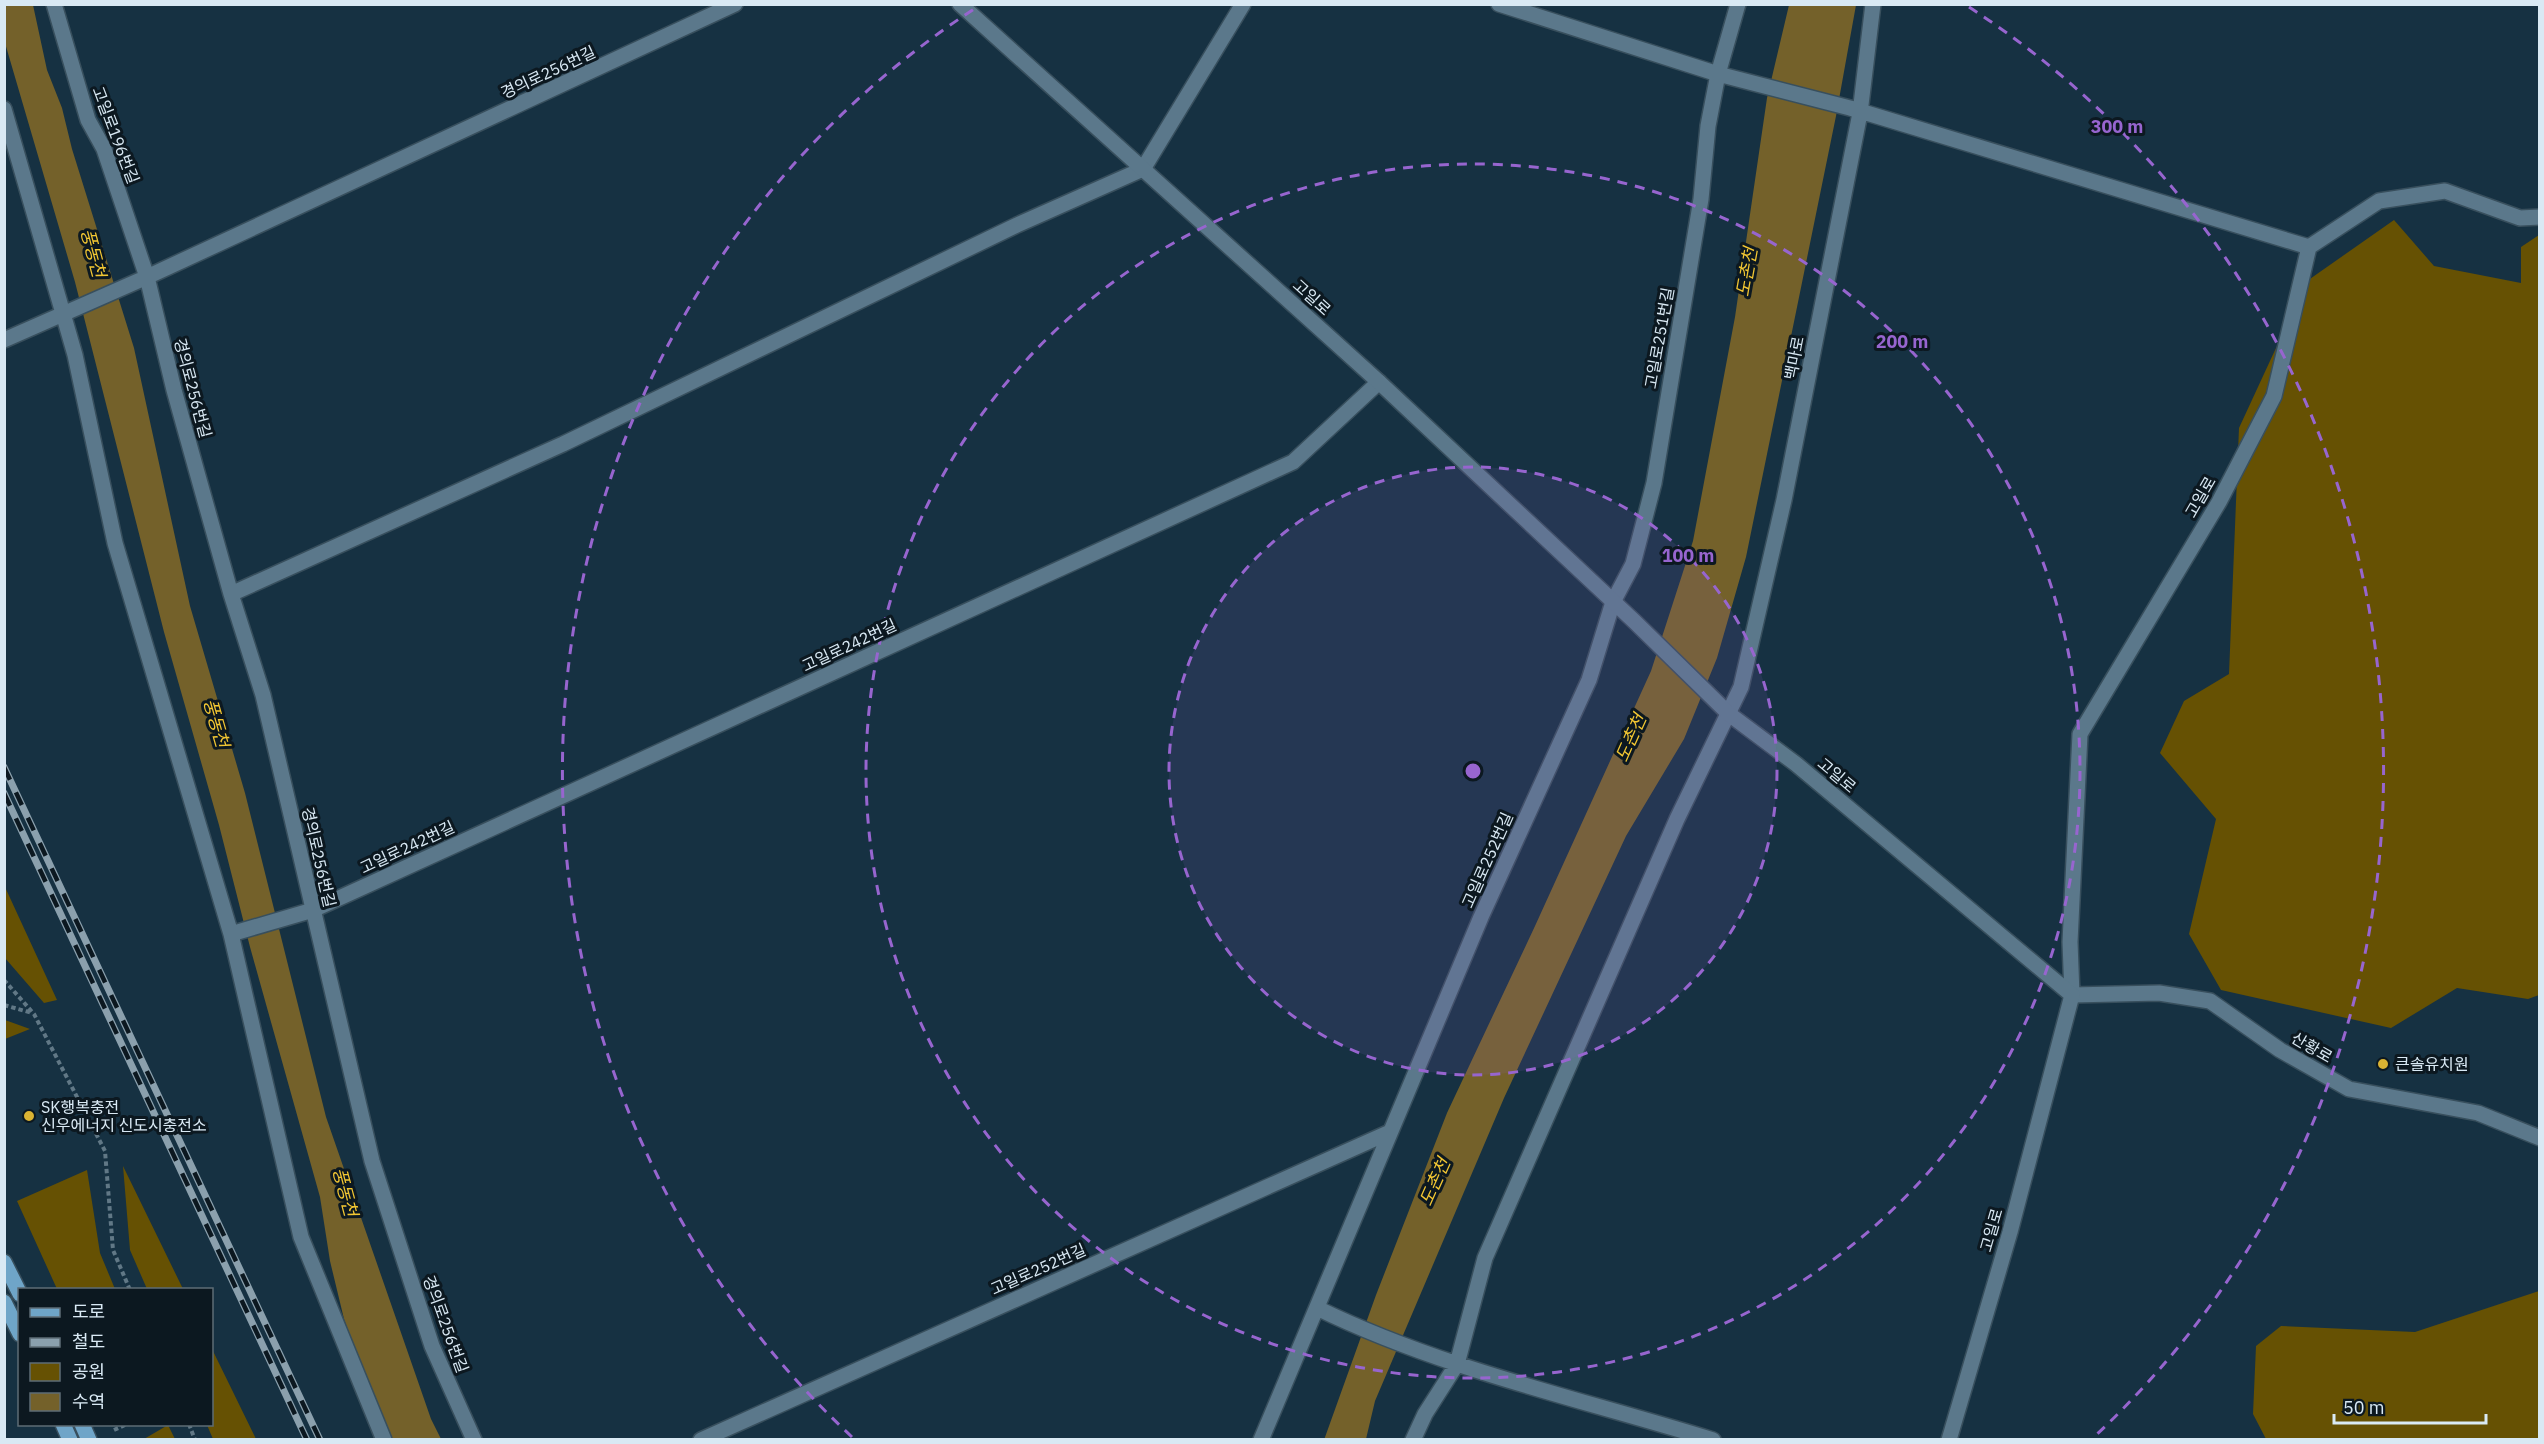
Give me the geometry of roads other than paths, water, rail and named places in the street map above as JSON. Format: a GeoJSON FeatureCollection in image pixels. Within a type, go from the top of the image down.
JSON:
{"type":"FeatureCollection","features":[{"type":"Feature","properties":{"kind":"main road"},"geometry":{"type":"LineString","coordinates":[[4,1262],[18,1289]]}},
{"type":"Feature","properties":{"kind":"main road"},"geometry":{"type":"LineString","coordinates":[[4,1302],[18,1330]]}},
{"type":"Feature","properties":{"kind":"main road"},"geometry":{"type":"LineString","coordinates":[[63,1426],[70,1440]]}},
{"type":"Feature","properties":{"kind":"main road"},"geometry":{"type":"LineString","coordinates":[[82,1426],[89,1440]]}},
{"type":"Feature","properties":{"kind":"street","name":"고일로196번길"},"geometry":{"type":"LineString","coordinates":[[54,4],[88,120],[104,149],[147,277]]}},
{"type":"Feature","properties":{"kind":"street","name":"경의로256번길"},"geometry":{"type":"LineString","coordinates":[[64,313],[147,277],[735,4]]}},
{"type":"Feature","properties":{"kind":"street","name":"고일로"},"geometry":{"type":"LineString","coordinates":[[960,4],[1379,382],[1730,714],[1796,764],[2072,994]]}},
{"type":"Feature","properties":{"kind":"street"},"geometry":{"type":"LineString","coordinates":[[231,594],[562,444],[1017,225],[1143,168],[1243,4]]}},
{"type":"Feature","properties":{"kind":"street"},"geometry":{"type":"LineString","coordinates":[[1499,4],[1718,74],[1855,110],[2309,247],[2379,201],[2445,191],[2520,218],[2540,216]]}},
{"type":"Feature","properties":{"kind":"street","name":"고일로251번길"},"geometry":{"type":"LineString","coordinates":[[1613,602],[1633,564],[1654,483],[1701,200],[1708,126],[1718,74],[1738,4]]}},
{"type":"Feature","properties":{"kind":"street","name":"백마로"},"geometry":{"type":"LineString","coordinates":[[1413,1440],[1450,1362],[1485,1258],[1677,819],[1730,714],[1744,676],[1784,500],[1873,4]]}},
{"type":"Feature","properties":{"kind":"street"},"geometry":{"type":"LineString","coordinates":[[4,109],[75,355],[115,543],[235,932],[301,1237],[384,1440]]}},
{"type":"Feature","properties":{"kind":"street","name":"고일로"},"geometry":{"type":"LineString","coordinates":[[1949,1440],[2010,1232],[2072,994],[2070,942],[2080,734],[2219,502],[2274,396],[2309,247]]}},
{"type":"Feature","properties":{"kind":"street","name":"경의로256번길"},"geometry":{"type":"LineString","coordinates":[[147,277],[174,390],[231,594],[263,695],[305,913],[372,1161],[432,1346],[474,1440]]}},
{"type":"Feature","properties":{"kind":"street"},"geometry":{"type":"LineString","coordinates":[[4,340],[64,313]]}},
{"type":"Feature","properties":{"kind":"street","name":"고일로242번길"},"geometry":{"type":"LineString","coordinates":[[235,932],[305,913],[1293,462],[1379,382]]}},
{"type":"Feature","properties":{"kind":"street","name":"고일로252번길"},"geometry":{"type":"LineString","coordinates":[[1262,1440],[1481,917],[1589,680],[1613,602]]}},
{"type":"Feature","properties":{"kind":"street","name":"산황로"},"geometry":{"type":"LineString","coordinates":[[2072,994],[2158,993],[2210,1001],[2280,1050],[2349,1089],[2478,1113],[2540,1138]]}},
{"type":"Feature","properties":{"kind":"street","name":"고일로252번길"},"geometry":{"type":"LineString","coordinates":[[701,1440],[1390,1132]]}},
{"type":"Feature","properties":{"kind":"street"},"geometry":{"type":"LineString","coordinates":[[1317,1308],[1450,1362],[1713,1440]]}},
{"type":"Feature","properties":{"kind":"water","name":"풍동천"},"geometry":{"type":"Polygon","coordinates":[[[5,5],[33,5],[47,70],[62,108],[72,149],[134,348],[190,606],[245,793],[326,1117],[431,1419],[441,1439],[385,1439],[344,1319],[330,1261],[320,1197],[164,632],[75,282],[5,43],[5,5]]]}},
{"type":"Feature","properties":{"kind":"water","name":"도촌천"},"geometry":{"type":"Polygon","coordinates":[[[1789,5],[1856,5],[1836,116],[1746,557],[1717,658],[1684,739],[1626,836],[1504,1098],[1375,1401],[1366,1439],[1324,1440],[1376,1295],[1447,1113],[1651,671],[1693,541],[1735,317],[1767,98],[1789,5]]]}},
{"type":"Feature","properties":{"kind":"railway"},"geometry":{"type":"LineString","coordinates":[[4,767],[320,1440]]}},
{"type":"Feature","properties":{"kind":"railway"},"geometry":{"type":"LineString","coordinates":[[4,793],[307,1440]]}},
{"type":"Feature","properties":{"kind":"place","name":"큰솔유치원"},"geometry":{"type":"Point","coordinates":[2383,1064]}},
{"type":"Feature","properties":{"kind":"place","name":"SK행복충전 신우에너지 신도시충전소"},"geometry":{"type":"Point","coordinates":[29,1116]}}]}
